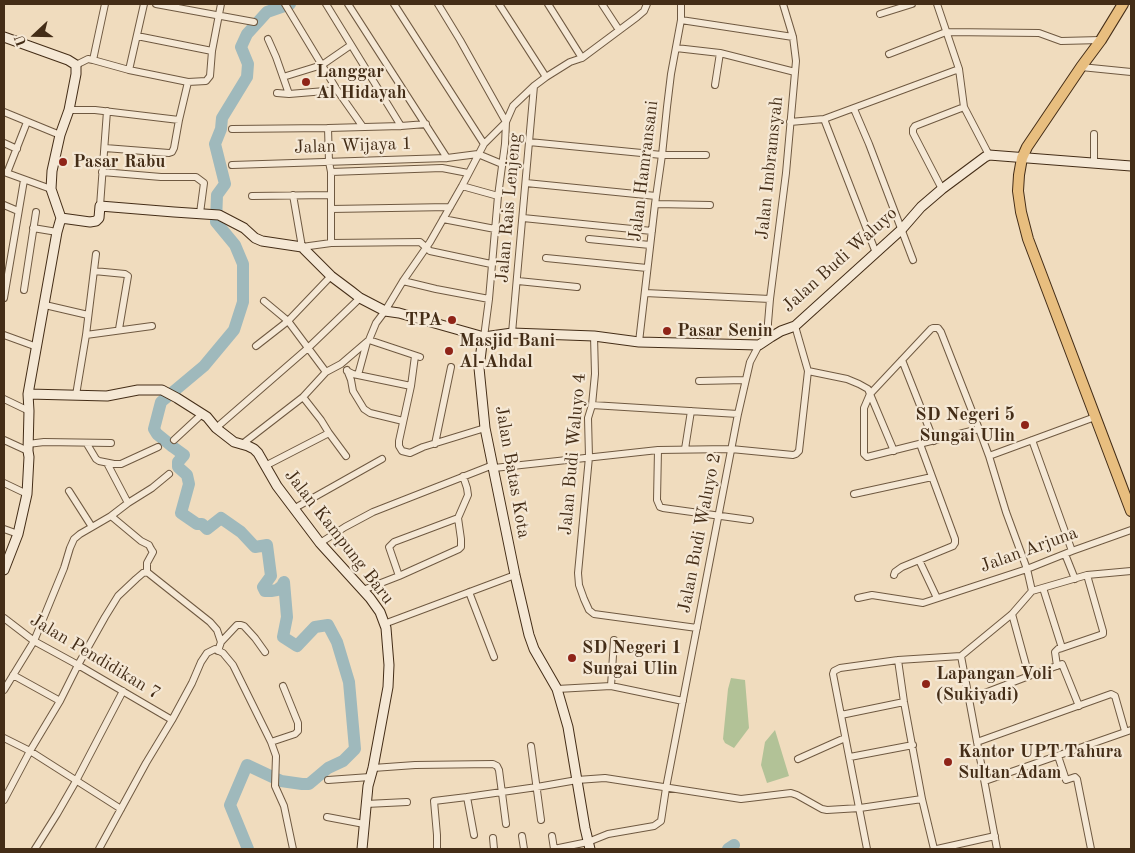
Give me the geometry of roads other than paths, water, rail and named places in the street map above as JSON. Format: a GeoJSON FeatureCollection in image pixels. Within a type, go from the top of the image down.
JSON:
{"type":"FeatureCollection","features":[{"type":"Feature","properties":{"kind":"main road"},"geometry":{"type":"LineString","coordinates":[[1123,4],[1101,40],[1081,66],[1027,147],[1022,158],[1018,191],[1020,212],[1034,255],[1131,512]]}},
{"type":"Feature","properties":{"kind":"street"},"geometry":{"type":"LineString","coordinates":[[92,60],[105,4]]}},
{"type":"Feature","properties":{"kind":"street"},"geometry":{"type":"LineString","coordinates":[[129,70],[144,4]]}},
{"type":"Feature","properties":{"kind":"street"},"geometry":{"type":"LineString","coordinates":[[156,4],[254,22]]}},
{"type":"Feature","properties":{"kind":"street"},"geometry":{"type":"LineString","coordinates":[[4,37],[76,64],[88,59],[129,70],[188,82],[206,81],[210,76],[212,51],[221,4]]}},
{"type":"Feature","properties":{"kind":"street"},"geometry":{"type":"LineString","coordinates":[[326,4],[401,126]]}},
{"type":"Feature","properties":{"kind":"street"},"geometry":{"type":"LineString","coordinates":[[348,4],[447,158]]}},
{"type":"Feature","properties":{"kind":"street"},"geometry":{"type":"LineString","coordinates":[[394,4],[484,143]]}},
{"type":"Feature","properties":{"kind":"street"},"geometry":{"type":"LineString","coordinates":[[358,375],[368,340],[376,323],[403,280],[427,247],[462,186],[476,154],[484,143],[506,122],[438,4]]}},
{"type":"Feature","properties":{"kind":"street"},"geometry":{"type":"LineString","coordinates":[[499,4],[546,77]]}},
{"type":"Feature","properties":{"kind":"street"},"geometry":{"type":"LineString","coordinates":[[548,4],[582,58]]}},
{"type":"Feature","properties":{"kind":"street"},"geometry":{"type":"LineString","coordinates":[[602,4],[619,30]]}},
{"type":"Feature","properties":{"kind":"street","name":"Jalan Batas Kota"},"geometry":{"type":"LineString","coordinates":[[589,845],[568,726],[557,689],[534,649],[515,575],[485,428],[479,368],[489,299],[506,122],[513,106],[546,77],[570,62],[582,58],[644,11],[647,4]]}},
{"type":"Feature","properties":{"kind":"street","name":"Jalan Hamransani"},"geometry":{"type":"LineString","coordinates":[[639,342],[667,107],[681,20],[681,4]]}},
{"type":"Feature","properties":{"kind":"street","name":"Jalan Imbramsyah"},"geometry":{"type":"LineString","coordinates":[[770,337],[768,323],[770,299],[786,173],[795,72],[793,37],[783,4]]}},
{"type":"Feature","properties":{"kind":"street"},"geometry":{"type":"LineString","coordinates":[[880,14],[912,4]]}},
{"type":"Feature","properties":{"kind":"street"},"geometry":{"type":"LineString","coordinates":[[937,4],[959,69],[964,107],[989,156],[1131,166]]}},
{"type":"Feature","properties":{"kind":"street"},"geometry":{"type":"LineString","coordinates":[[286,6],[337,90],[363,127]]}},
{"type":"Feature","properties":{"kind":"street"},"geometry":{"type":"LineString","coordinates":[[681,20],[793,37]]}},
{"type":"Feature","properties":{"kind":"street"},"geometry":{"type":"LineString","coordinates":[[889,54],[946,32],[1038,33],[1061,41],[1101,40]]}},
{"type":"Feature","properties":{"kind":"street"},"geometry":{"type":"LineString","coordinates":[[137,36],[212,51]]}},
{"type":"Feature","properties":{"kind":"street"},"geometry":{"type":"LineString","coordinates":[[268,39],[284,77],[288,94]]}},
{"type":"Feature","properties":{"kind":"street"},"geometry":{"type":"LineString","coordinates":[[284,77],[322,65],[351,45]]}},
{"type":"Feature","properties":{"kind":"street"},"geometry":{"type":"LineString","coordinates":[[676,48],[720,53],[795,72]]}},
{"type":"Feature","properties":{"kind":"street"},"geometry":{"type":"LineString","coordinates":[[715,84],[720,53]]}},
{"type":"Feature","properties":{"kind":"street"},"geometry":{"type":"LineString","coordinates":[[5,564],[18,534],[27,494],[29,457],[28,394],[61,218],[51,190],[52,172],[60,135],[69,110],[76,74],[76,64]]}},
{"type":"Feature","properties":{"kind":"street"},"geometry":{"type":"LineString","coordinates":[[1081,66],[1131,72]]}},
{"type":"Feature","properties":{"kind":"street"},"geometry":{"type":"LineString","coordinates":[[790,122],[824,119],[959,69]]}},
{"type":"Feature","properties":{"kind":"street"},"geometry":{"type":"LineString","coordinates":[[105,148],[172,152],[188,82]]}},
{"type":"Feature","properties":{"kind":"street","name":"Jalan Rais Lenjeng"},"geometry":{"type":"LineString","coordinates":[[512,333],[534,86]]}},
{"type":"Feature","properties":{"kind":"street"},"geometry":{"type":"LineString","coordinates":[[277,93],[288,94],[337,90]]}},
{"type":"Feature","properties":{"kind":"street"},"geometry":{"type":"LineString","coordinates":[[942,189],[913,133],[913,129],[915,126],[964,107]]}},
{"type":"Feature","properties":{"kind":"street"},"geometry":{"type":"LineString","coordinates":[[854,109],[913,260]]}},
{"type":"Feature","properties":{"kind":"street"},"geometry":{"type":"LineString","coordinates":[[69,110],[107,111],[179,120]]}},
{"type":"Feature","properties":{"kind":"street"},"geometry":{"type":"LineString","coordinates":[[61,218],[90,222],[99,218],[107,111]]}},
{"type":"Feature","properties":{"kind":"street"},"geometry":{"type":"LineString","coordinates":[[4,112],[60,135]]}},
{"type":"Feature","properties":{"kind":"street"},"geometry":{"type":"LineString","coordinates":[[824,119],[876,253]]}},
{"type":"Feature","properties":{"kind":"street"},"geometry":{"type":"LineString","coordinates":[[27,122],[6,172],[51,190]]}},
{"type":"Feature","properties":{"kind":"street"},"geometry":{"type":"LineString","coordinates":[[232,129],[426,124]]}},
{"type":"Feature","properties":{"kind":"street"},"geometry":{"type":"LineString","coordinates":[[328,128],[331,172],[331,243]]}},
{"type":"Feature","properties":{"kind":"street"},"geometry":{"type":"LineString","coordinates":[[1094,134],[1094,164]]}},
{"type":"Feature","properties":{"kind":"street"},"geometry":{"type":"LineString","coordinates":[[529,142],[662,155],[706,156]]}},
{"type":"Feature","properties":{"kind":"street"},"geometry":{"type":"LineString","coordinates":[[4,144],[17,149]]}},
{"type":"Feature","properties":{"kind":"street"},"geometry":{"type":"LineString","coordinates":[[476,154],[502,164]]}},
{"type":"Feature","properties":{"kind":"street","name":"Jalan Wijaya 1"},"geometry":{"type":"LineString","coordinates":[[232,165],[447,158],[476,154]]}},
{"type":"Feature","properties":{"kind":"street","name":"Jalan Budi Waluyo"},"geometry":{"type":"LineString","coordinates":[[760,345],[781,330],[795,326],[901,230],[921,207],[980,160],[989,156]]}},
{"type":"Feature","properties":{"kind":"street"},"geometry":{"type":"LineString","coordinates":[[331,172],[442,168],[468,173]]}},
{"type":"Feature","properties":{"kind":"street"},"geometry":{"type":"LineString","coordinates":[[102,172],[161,177],[196,177],[204,183],[200,214]]}},
{"type":"Feature","properties":{"kind":"street"},"geometry":{"type":"LineString","coordinates":[[4,293],[24,180]]}},
{"type":"Feature","properties":{"kind":"street"},"geometry":{"type":"LineString","coordinates":[[526,183],[656,196]]}},
{"type":"Feature","properties":{"kind":"street"},"geometry":{"type":"LineString","coordinates":[[462,186],[498,196]]}},
{"type":"Feature","properties":{"kind":"street"},"geometry":{"type":"LineString","coordinates":[[293,195],[302,247],[331,276],[360,298],[385,311],[484,337],[512,333],[594,336],[639,342],[760,345]]}},
{"type":"Feature","properties":{"kind":"street"},"geometry":{"type":"LineString","coordinates":[[252,196],[330,195]]}},
{"type":"Feature","properties":{"kind":"street"},"geometry":{"type":"LineString","coordinates":[[655,204],[710,205]]}},
{"type":"Feature","properties":{"kind":"street"},"geometry":{"type":"LineString","coordinates":[[4,205],[18,211]]}},
{"type":"Feature","properties":{"kind":"street"},"geometry":{"type":"LineString","coordinates":[[100,206],[217,215],[244,228],[255,238],[262,241],[302,247],[331,243],[420,242],[430,251],[491,264]]}},
{"type":"Feature","properties":{"kind":"street"},"geometry":{"type":"LineString","coordinates":[[331,209],[450,207]]}},
{"type":"Feature","properties":{"kind":"street"},"geometry":{"type":"LineString","coordinates":[[24,290],[36,212]]}},
{"type":"Feature","properties":{"kind":"street"},"geometry":{"type":"LineString","coordinates":[[523,218],[652,231]]}},
{"type":"Feature","properties":{"kind":"street"},"geometry":{"type":"LineString","coordinates":[[443,219],[495,229]]}},
{"type":"Feature","properties":{"kind":"street"},"geometry":{"type":"LineString","coordinates":[[33,228],[57,232]]}},
{"type":"Feature","properties":{"kind":"street"},"geometry":{"type":"LineString","coordinates":[[588,239],[650,245]]}},
{"type":"Feature","properties":{"kind":"street"},"geometry":{"type":"LineString","coordinates":[[28,394],[76,395],[96,254]]}},
{"type":"Feature","properties":{"kind":"street"},"geometry":{"type":"LineString","coordinates":[[546,258],[648,268]]}},
{"type":"Feature","properties":{"kind":"street"},"geometry":{"type":"LineString","coordinates":[[94,272],[125,274],[128,276],[119,329]]}},
{"type":"Feature","properties":{"kind":"street"},"geometry":{"type":"LineString","coordinates":[[256,346],[288,321],[331,276]]}},
{"type":"Feature","properties":{"kind":"street"},"geometry":{"type":"LineString","coordinates":[[403,280],[436,289],[489,299]]}},
{"type":"Feature","properties":{"kind":"street"},"geometry":{"type":"LineString","coordinates":[[518,281],[577,287]]}},
{"type":"Feature","properties":{"kind":"street"},"geometry":{"type":"LineString","coordinates":[[644,293],[770,299]]}},
{"type":"Feature","properties":{"kind":"street"},"geometry":{"type":"LineString","coordinates":[[216,428],[308,348],[360,298]]}},
{"type":"Feature","properties":{"kind":"street"},"geometry":{"type":"LineString","coordinates":[[264,301],[288,321],[326,372]]}},
{"type":"Feature","properties":{"kind":"street"},"geometry":{"type":"LineString","coordinates":[[45,305],[88,315]]}},
{"type":"Feature","properties":{"kind":"street"},"geometry":{"type":"LineString","coordinates":[[86,334],[152,326]]}},
{"type":"Feature","properties":{"kind":"street"},"geometry":{"type":"LineString","coordinates":[[320,543],[373,512],[463,476],[494,467],[658,450],[731,450],[793,455],[798,453],[808,371],[795,326]]}},
{"type":"Feature","properties":{"kind":"street"},"geometry":{"type":"LineString","coordinates":[[979,429],[867,457],[864,454],[863,412],[870,394],[931,329],[938,328],[941,332],[979,429],[989,456],[1006,512],[1027,569],[1032,591]]}},
{"type":"Feature","properties":{"kind":"street"},"geometry":{"type":"LineString","coordinates":[[4,335],[37,347]]}},
{"type":"Feature","properties":{"kind":"street","name":"Jalan Budi Waluyo 4"},"geometry":{"type":"LineString","coordinates":[[594,336],[595,374],[592,405],[587,422],[588,457],[578,573],[581,592],[591,612],[697,628]]}},
{"type":"Feature","properties":{"kind":"street"},"geometry":{"type":"LineString","coordinates":[[368,340],[417,356],[399,440],[399,446],[402,450],[410,453],[423,447],[485,428]]}},
{"type":"Feature","properties":{"kind":"street"},"geometry":{"type":"LineString","coordinates":[[242,445],[303,397],[326,372],[341,364],[368,340]]}},
{"type":"Feature","properties":{"kind":"street","name":"Jalan Budi Waluyo 2"},"geometry":{"type":"LineString","coordinates":[[589,845],[608,834],[654,826],[661,821],[745,380],[750,362],[760,345]]}},
{"type":"Feature","properties":{"kind":"street"},"geometry":{"type":"LineString","coordinates":[[902,360],[934,441]]}},
{"type":"Feature","properties":{"kind":"street"},"geometry":{"type":"LineString","coordinates":[[341,364],[353,374],[411,386]]}},
{"type":"Feature","properties":{"kind":"street"},"geometry":{"type":"LineString","coordinates":[[435,444],[451,367]]}},
{"type":"Feature","properties":{"kind":"street"},"geometry":{"type":"LineString","coordinates":[[347,370],[354,391],[364,409],[370,413],[403,421]]}},
{"type":"Feature","properties":{"kind":"street"},"geometry":{"type":"LineString","coordinates":[[808,371],[847,378],[864,386],[870,394],[894,450]]}},
{"type":"Feature","properties":{"kind":"street"},"geometry":{"type":"LineString","coordinates":[[699,381],[745,380]]}},
{"type":"Feature","properties":{"kind":"street","name":"Jalan Kampung Baru"},"geometry":{"type":"LineString","coordinates":[[76,395],[107,396],[138,390],[162,390],[207,417],[216,428],[234,442],[254,449],[277,486],[320,543],[363,590],[380,612],[386,628],[389,665],[388,687],[366,804],[362,849]]}},
{"type":"Feature","properties":{"kind":"street"},"geometry":{"type":"LineString","coordinates":[[303,397],[346,456]]}},
{"type":"Feature","properties":{"kind":"street"},"geometry":{"type":"LineString","coordinates":[[4,399],[29,411]]}},
{"type":"Feature","properties":{"kind":"street"},"geometry":{"type":"LineString","coordinates":[[592,405],[738,414]]}},
{"type":"Feature","properties":{"kind":"street"},"geometry":{"type":"LineString","coordinates":[[685,449],[692,411]]}},
{"type":"Feature","properties":{"kind":"street"},"geometry":{"type":"LineString","coordinates":[[174,440],[202,414]]}},
{"type":"Feature","properties":{"kind":"street"},"geometry":{"type":"LineString","coordinates":[[989,456],[1095,417]]}},
{"type":"Feature","properties":{"kind":"street"},"geometry":{"type":"LineString","coordinates":[[266,466],[328,433]]}},
{"type":"Feature","properties":{"kind":"street"},"geometry":{"type":"LineString","coordinates":[[4,440],[28,448],[44,442],[111,443]]}},
{"type":"Feature","properties":{"kind":"street"},"geometry":{"type":"LineString","coordinates":[[1032,440],[1069,552],[1075,579]]}},
{"type":"Feature","properties":{"kind":"street"},"geometry":{"type":"LineString","coordinates":[[87,444],[99,461],[121,464],[158,448]]}},
{"type":"Feature","properties":{"kind":"street"},"geometry":{"type":"LineString","coordinates":[[894,575],[898,569],[953,546],[955,543],[920,444]]}},
{"type":"Feature","properties":{"kind":"street"},"geometry":{"type":"LineString","coordinates":[[658,450],[657,500],[660,507],[750,520]]}},
{"type":"Feature","properties":{"kind":"street"},"geometry":{"type":"LineString","coordinates":[[295,508],[382,459]]}},
{"type":"Feature","properties":{"kind":"street"},"geometry":{"type":"LineString","coordinates":[[107,463],[128,502]]}},
{"type":"Feature","properties":{"kind":"street"},"geometry":{"type":"LineString","coordinates":[[4,690],[34,641],[74,539],[152,488],[169,474]]}},
{"type":"Feature","properties":{"kind":"street"},"geometry":{"type":"LineString","coordinates":[[363,590],[399,576],[461,547],[458,518],[468,495],[463,476]]}},
{"type":"Feature","properties":{"kind":"street"},"geometry":{"type":"LineString","coordinates":[[854,494],[932,477]]}},
{"type":"Feature","properties":{"kind":"street"},"geometry":{"type":"LineString","coordinates":[[4,483],[27,494]]}},
{"type":"Feature","properties":{"kind":"street"},"geometry":{"type":"LineString","coordinates":[[69,491],[92,527]]}},
{"type":"Feature","properties":{"kind":"street"},"geometry":{"type":"LineString","coordinates":[[111,516],[141,541],[149,545],[153,552],[147,563],[147,572]]}},
{"type":"Feature","properties":{"kind":"street"},"geometry":{"type":"LineString","coordinates":[[399,576],[389,547],[394,542],[458,518]]}},
{"type":"Feature","properties":{"kind":"street"},"geometry":{"type":"LineString","coordinates":[[4,528],[18,534]]}},
{"type":"Feature","properties":{"kind":"street","name":"Jalan Arjuna"},"geometry":{"type":"LineString","coordinates":[[858,598],[872,595],[923,603],[1027,569],[1131,530]]}},
{"type":"Feature","properties":{"kind":"street"},"geometry":{"type":"LineString","coordinates":[[919,560],[937,598]]}},
{"type":"Feature","properties":{"kind":"street"},"geometry":{"type":"LineString","coordinates":[[867,849],[833,674],[836,669],[898,660],[960,656],[1012,614],[1032,591],[1087,575],[1131,570]]}},
{"type":"Feature","properties":{"kind":"street"},"geometry":{"type":"LineString","coordinates":[[147,572],[210,622],[217,630],[221,642]]}},
{"type":"Feature","properties":{"kind":"street"},"geometry":{"type":"LineString","coordinates":[[4,800],[60,701],[78,664],[118,596],[143,573],[147,572]]}},
{"type":"Feature","properties":{"kind":"street","name":"Jalan Kampung Baru"},"geometry":{"type":"LineString","coordinates":[[384,624],[515,575]]}},
{"type":"Feature","properties":{"kind":"street"},"geometry":{"type":"LineString","coordinates":[[1057,666],[1055,652],[1058,649],[1103,634],[1087,575]]}},
{"type":"Feature","properties":{"kind":"street"},"geometry":{"type":"LineString","coordinates":[[1043,588],[1062,648]]}},
{"type":"Feature","properties":{"kind":"street"},"geometry":{"type":"LineString","coordinates":[[469,592],[494,657]]}},
{"type":"Feature","properties":{"kind":"street"},"geometry":{"type":"LineString","coordinates":[[1012,614],[1029,676]]}},
{"type":"Feature","properties":{"kind":"street","name":"Jalan Pendidikan 7"},"geometry":{"type":"LineString","coordinates":[[4,618],[34,641],[78,664],[172,720]]}},
{"type":"Feature","properties":{"kind":"street"},"geometry":{"type":"LineString","coordinates":[[218,651],[221,642],[237,625],[241,625],[255,638],[265,652]]}},
{"type":"Feature","properties":{"kind":"street"},"geometry":{"type":"LineString","coordinates":[[611,686],[614,640]]}},
{"type":"Feature","properties":{"kind":"street"},"geometry":{"type":"LineString","coordinates":[[99,849],[172,720],[201,662],[207,653],[215,649],[223,653],[233,665],[271,742],[276,756],[275,786],[284,806],[293,849]]}},
{"type":"Feature","properties":{"kind":"street"},"geometry":{"type":"LineString","coordinates":[[960,656],[998,849]]}},
{"type":"Feature","properties":{"kind":"street"},"geometry":{"type":"LineString","coordinates":[[898,660],[922,799],[936,849],[995,836]]}},
{"type":"Feature","properties":{"kind":"street"},"geometry":{"type":"LineString","coordinates":[[969,699],[1062,665],[1079,706]]}},
{"type":"Feature","properties":{"kind":"street"},"geometry":{"type":"LineString","coordinates":[[13,675],[60,701]]}},
{"type":"Feature","properties":{"kind":"street"},"geometry":{"type":"LineString","coordinates":[[271,742],[295,734],[298,731],[298,723],[283,686]]}},
{"type":"Feature","properties":{"kind":"street"},"geometry":{"type":"LineString","coordinates":[[557,689],[611,686],[683,701]]}},
{"type":"Feature","properties":{"kind":"street"},"geometry":{"type":"LineString","coordinates":[[35,849],[76,781],[123,691]]}},
{"type":"Feature","properties":{"kind":"street"},"geometry":{"type":"LineString","coordinates":[[977,742],[1113,694],[1128,730],[985,781]]}},
{"type":"Feature","properties":{"kind":"street"},"geometry":{"type":"LineString","coordinates":[[841,715],[904,702]]}},
{"type":"Feature","properties":{"kind":"street"},"geometry":{"type":"LineString","coordinates":[[4,738],[30,751],[121,809]]}},
{"type":"Feature","properties":{"kind":"street"},"geometry":{"type":"LineString","coordinates":[[798,759],[845,738]]}},
{"type":"Feature","properties":{"kind":"street"},"geometry":{"type":"LineString","coordinates":[[850,757],[912,745]]}},
{"type":"Feature","properties":{"kind":"street"},"geometry":{"type":"LineString","coordinates":[[531,746],[541,820]]}},
{"type":"Feature","properties":{"kind":"street"},"geometry":{"type":"LineString","coordinates":[[1058,756],[1066,780],[1075,777],[1077,779],[1091,849]]}},
{"type":"Feature","properties":{"kind":"street"},"geometry":{"type":"LineString","coordinates":[[328,780],[415,765],[491,764],[497,766],[499,770],[506,824]]}},
{"type":"Feature","properties":{"kind":"street"},"geometry":{"type":"LineString","coordinates":[[437,849],[434,801],[501,793],[577,780],[605,778],[742,799],[791,793],[827,810],[860,808],[922,799]]}},
{"type":"Feature","properties":{"kind":"street"},"geometry":{"type":"LineString","coordinates":[[467,797],[474,835]]}},
{"type":"Feature","properties":{"kind":"street"},"geometry":{"type":"LineString","coordinates":[[366,804],[406,802]]}},
{"type":"Feature","properties":{"kind":"street"},"geometry":{"type":"LineString","coordinates":[[327,817],[364,824]]}},
{"type":"Feature","properties":{"kind":"street"},"geometry":{"type":"LineString","coordinates":[[522,836],[524,849]]}},
{"type":"Feature","properties":{"kind":"street"},"geometry":{"type":"LineString","coordinates":[[552,836],[554,849],[589,845]]}},
{"type":"Feature","properties":{"kind":"street"},"geometry":{"type":"LineString","coordinates":[[492,838],[494,849]]}},
{"type":"Feature","properties":{"kind":"waterway"},"geometry":{"type":"LineString","coordinates":[[248,849],[230,805],[247,765],[281,781],[309,784],[328,768],[343,761],[355,749],[349,682],[337,642],[328,625],[315,627],[297,646],[283,637],[287,617],[284,582],[277,590],[265,591],[263,587],[271,576],[267,545],[255,547],[241,532],[221,518],[207,529],[202,524],[197,524],[181,513],[189,484],[187,475],[178,467],[178,462],[184,455],[157,434],[154,429],[161,402],[204,366],[234,330],[243,302],[243,264],[235,245],[216,222],[217,195],[225,184],[215,144],[221,129],[222,118],[247,77],[248,64],[241,47],[247,34],[267,12],[290,4]]}},
{"type":"Feature","properties":{"kind":"waterway"},"geometry":{"type":"LineString","coordinates":[[728,849],[734,845]]}},
{"type":"Feature","properties":{"kind":"place","name":"Langgar Al Hidayah"},"geometry":{"type":"Point","coordinates":[306,82]}},
{"type":"Feature","properties":{"kind":"place","name":"Pasar Rabu"},"geometry":{"type":"Point","coordinates":[63,162]}},
{"type":"Feature","properties":{"kind":"place","name":"TPA"},"geometry":{"type":"Point","coordinates":[452,320]}},
{"type":"Feature","properties":{"kind":"place","name":"Pasar Senin"},"geometry":{"type":"Point","coordinates":[667,331]}},
{"type":"Feature","properties":{"kind":"place","name":"Masjid Bani Al-Ahdal"},"geometry":{"type":"Point","coordinates":[449,351]}},
{"type":"Feature","properties":{"kind":"place","name":"SD Negeri 5 Sungai Ulin"},"geometry":{"type":"Point","coordinates":[1025,425]}},
{"type":"Feature","properties":{"kind":"place","name":"SD Negeri 1 Sungai Ulin"},"geometry":{"type":"Point","coordinates":[572,658]}},
{"type":"Feature","properties":{"kind":"place","name":"Lapangan Voli (Sukiyadi)"},"geometry":{"type":"Point","coordinates":[926,684]}},
{"type":"Feature","properties":{"kind":"place","name":"Kantor UPT Tahura Sultan Adam"},"geometry":{"type":"Point","coordinates":[948,762]}}]}
